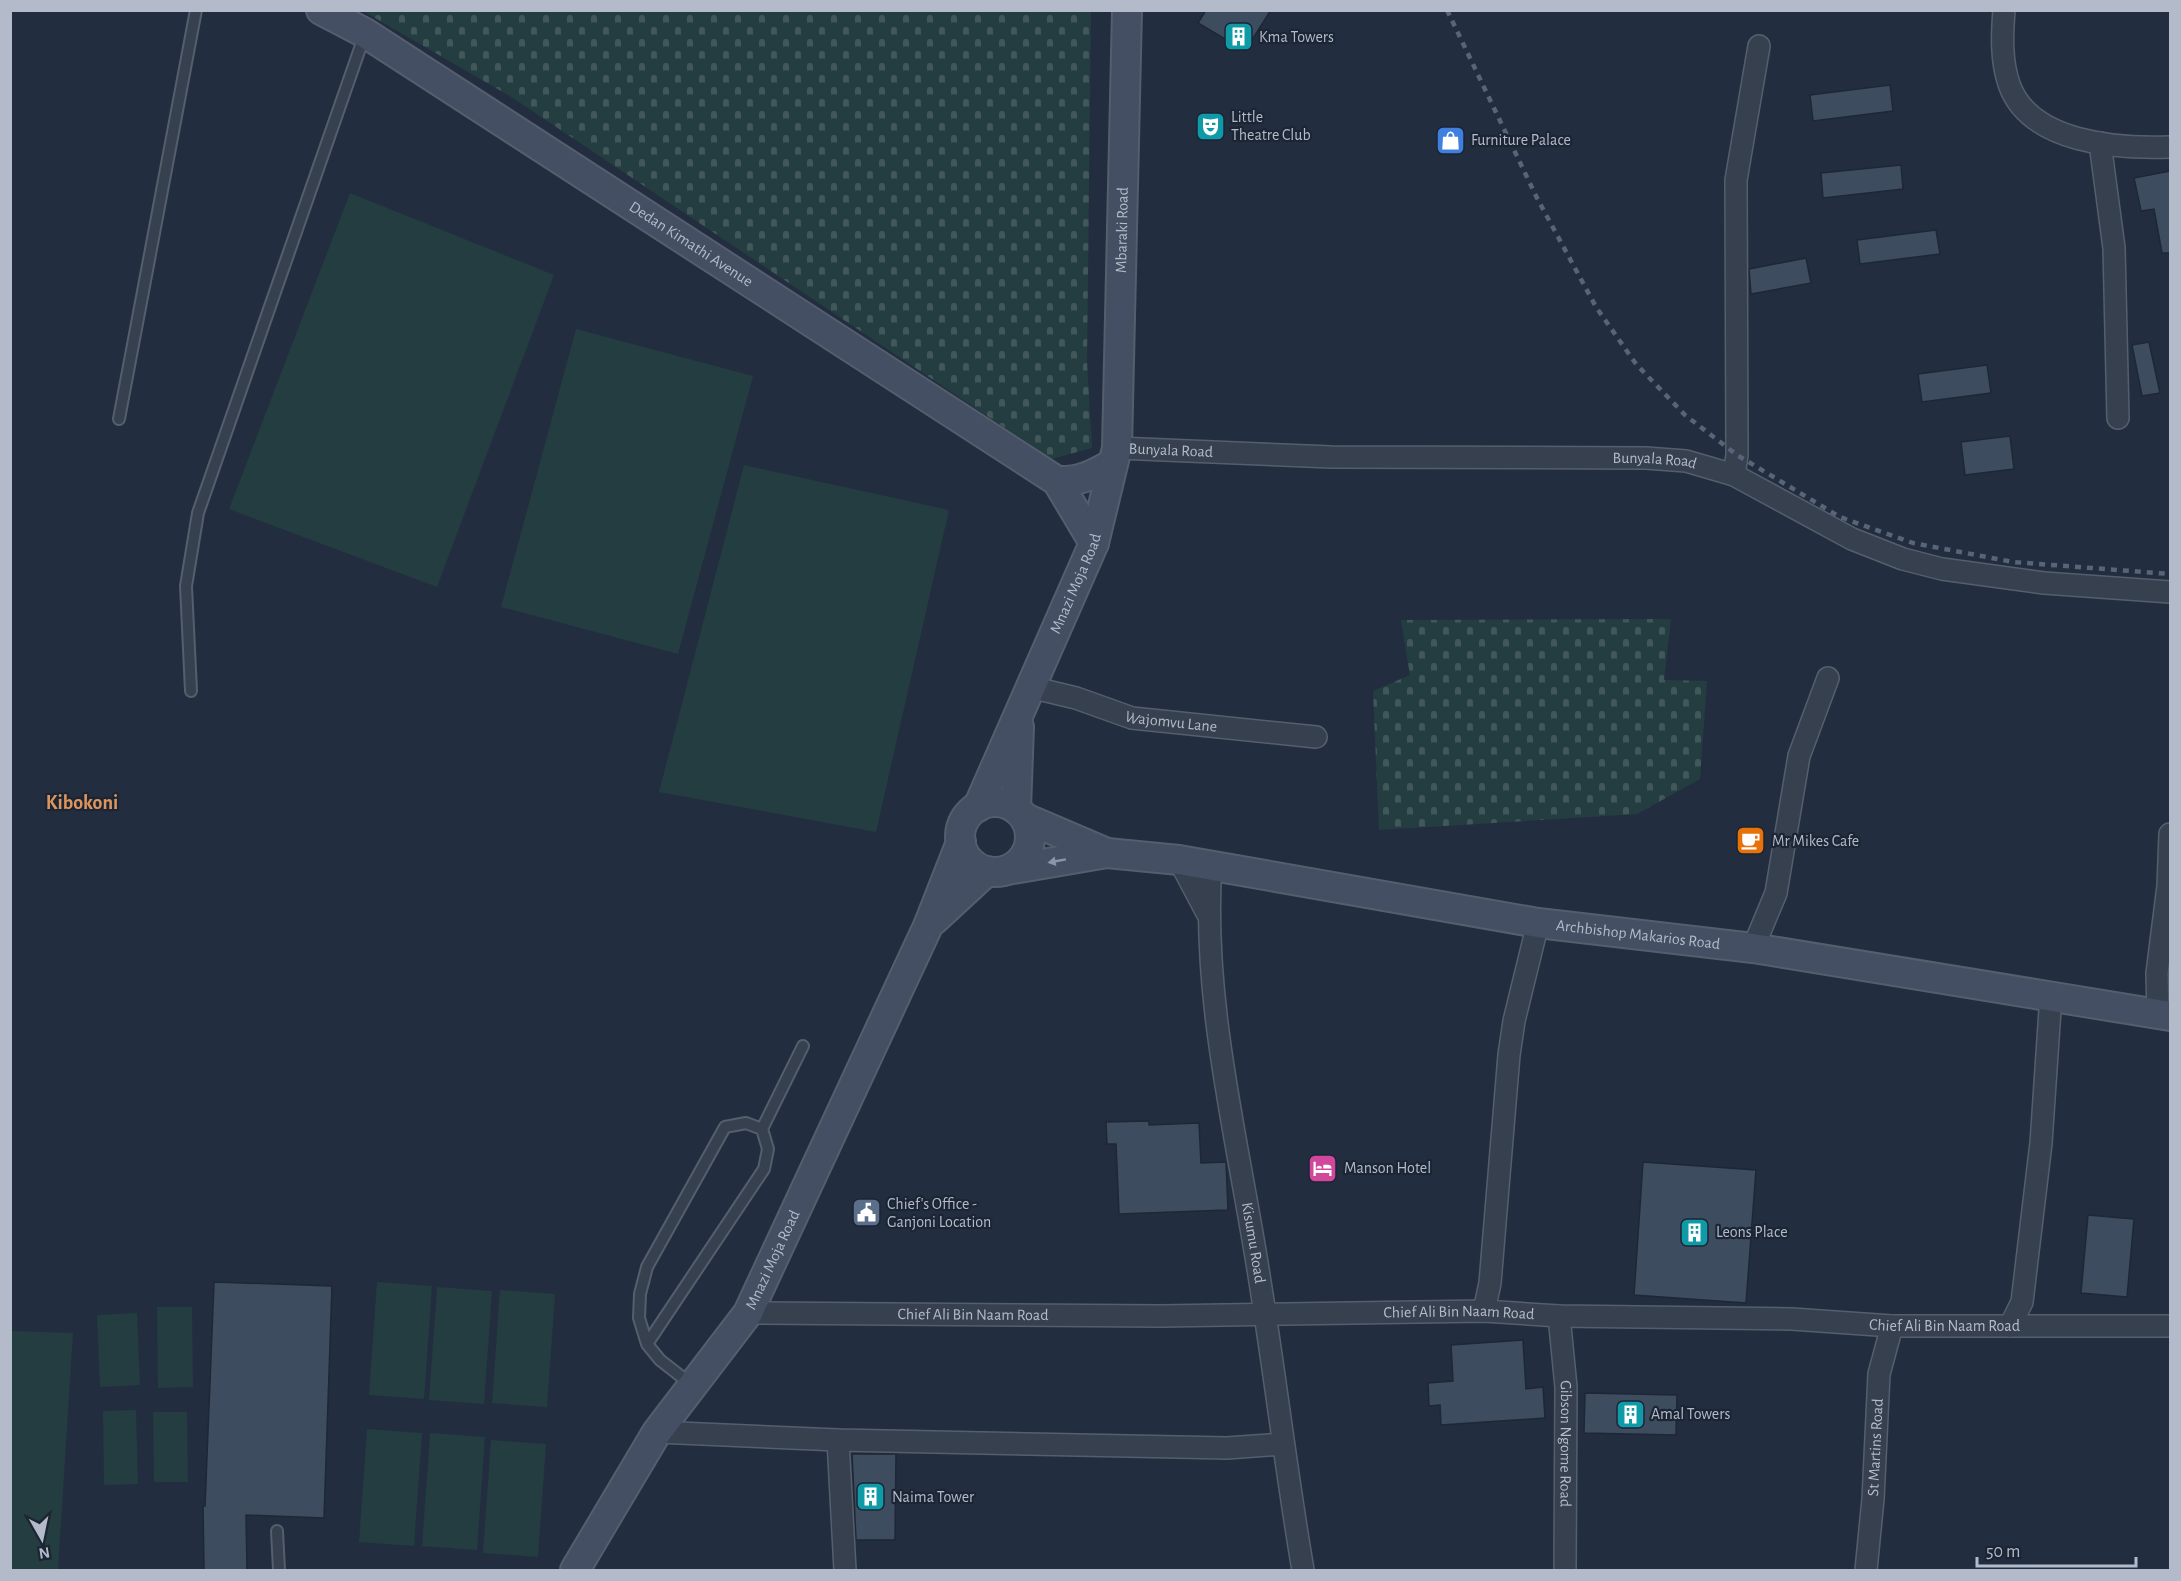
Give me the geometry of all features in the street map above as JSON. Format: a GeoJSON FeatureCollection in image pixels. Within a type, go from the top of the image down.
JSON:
{"type":"FeatureCollection","features":[{"type":"Feature","properties":{"kind":"street","name":"Dedan Kimathi Avenue"},"geometry":{"type":"LineString","coordinates":[[321,10],[365,33],[1057,481],[1094,543]]}},
{"type":"Feature","properties":{"kind":"street","name":"Mbaraki Road"},"geometry":{"type":"LineString","coordinates":[[1115,456],[1127,10]]}},
{"type":"Feature","properties":{"kind":"street"},"geometry":{"type":"LineString","coordinates":[[2004,10],[2002,47],[2009,84],[2018,102],[2038,123],[2057,132],[2100,143],[2170,147]]}},
{"type":"Feature","properties":{"kind":"street"},"geometry":{"type":"LineString","coordinates":[[1734,475],[1737,444],[1736,180],[1759,46]]}},
{"type":"Feature","properties":{"kind":"street"},"geometry":{"type":"LineString","coordinates":[[2100,143],[2114,248],[2118,418]]}},
{"type":"Feature","properties":{"kind":"street","name":"Bunyala Road"},"geometry":{"type":"LineString","coordinates":[[1115,456],[1646,458],[1686,461],[1734,475],[1852,539],[1903,559],[1942,569],[2044,583],[2170,592]]}},
{"type":"Feature","properties":{"kind":"street"},"geometry":{"type":"LineString","coordinates":[[1057,481],[1072,482],[1088,478],[1115,456]]}},
{"type":"Feature","properties":{"kind":"street","name":"Mnazi Moja Road"},"geometry":{"type":"LineString","coordinates":[[978,807],[1094,543],[1115,456]]}},
{"type":"Feature","properties":{"kind":"street"},"geometry":{"type":"LineString","coordinates":[[1752,948],[1776,892],[1799,756],[1828,678]]}},
{"type":"Feature","properties":{"kind":"street","name":"Wajomvu Lane"},"geometry":{"type":"LineString","coordinates":[[1025,700],[1076,698],[1132,718],[1316,737]]}},
{"type":"Feature","properties":{"kind":"street"},"geometry":{"type":"LineString","coordinates":[[928,926],[997,870],[1024,857],[1028,848],[1029,827],[1020,813],[1025,700]]}},
{"type":"Feature","properties":{"kind":"street"},"geometry":{"type":"LineString","coordinates":[[990,802],[1004,803],[1020,813],[1107,853],[997,870],[974,865],[965,855],[961,842],[962,828],[967,816],[978,807],[990,802]]}},
{"type":"Feature","properties":{"kind":"street"},"geometry":{"type":"LineString","coordinates":[[2164,1015],[2157,973],[2168,886],[2170,834]]}},
{"type":"Feature","properties":{"kind":"street","name":"Mnazi Moja Road"},"geometry":{"type":"LineString","coordinates":[[575,1570],[657,1432],[748,1313],[928,926],[961,842]]}},
{"type":"Feature","properties":{"kind":"street","name":"Archbishop Makarios Road"},"geometry":{"type":"LineString","coordinates":[[1107,853],[1211,864],[1538,923],[1752,948],[2164,1015]]}},
{"type":"Feature","properties":{"kind":"street","name":"Kisumu Road"},"geometry":{"type":"LineString","coordinates":[[1179,860],[1208,914]]}},
{"type":"Feature","properties":{"kind":"street","name":"Kisumu Road"},"geometry":{"type":"LineString","coordinates":[[1211,864],[1208,914],[1218,1026],[1265,1314],[1303,1570]]}},
{"type":"Feature","properties":{"kind":"street"},"geometry":{"type":"LineString","coordinates":[[1484,1311],[1490,1283],[1514,1021],[1538,923]]}},
{"type":"Feature","properties":{"kind":"street"},"geometry":{"type":"LineString","coordinates":[[2010,1326],[2022,1302],[2041,1143],[2051,995]]}},
{"type":"Feature","properties":{"kind":"street","name":"Chief Ali Bin Naam Road"},"geometry":{"type":"LineString","coordinates":[[748,1313],[939,1316],[1484,1311],[1559,1316],[1792,1319],[1892,1326],[2170,1326]]}},
{"type":"Feature","properties":{"kind":"street","name":"Gibson Ngome Road"},"geometry":{"type":"LineString","coordinates":[[1559,1316],[1566,1387],[1565,1570]]}},
{"type":"Feature","properties":{"kind":"street","name":"St Martins Road"},"geometry":{"type":"LineString","coordinates":[[1866,1570],[1873,1499],[1879,1374],[1892,1326]]}},
{"type":"Feature","properties":{"kind":"street"},"geometry":{"type":"LineString","coordinates":[[657,1432],[838,1440],[1227,1448],[1283,1444]]}},
{"type":"Feature","properties":{"kind":"street"},"geometry":{"type":"LineString","coordinates":[[838,1440],[845,1570]]}},
{"type":"Feature","properties":{"kind":"lane"},"geometry":{"type":"LineString","coordinates":[[119,419],[196,10]]}},
{"type":"Feature","properties":{"kind":"lane"},"geometry":{"type":"LineString","coordinates":[[191,692],[186,586],[198,513],[365,33]]}},
{"type":"Feature","properties":{"kind":"lane"},"geometry":{"type":"LineString","coordinates":[[647,1344],[764,1169],[768,1149],[762,1129],[803,1046]]}},
{"type":"Feature","properties":{"kind":"lane"},"geometry":{"type":"LineString","coordinates":[[692,1386],[660,1360],[647,1344],[639,1318],[639,1294],[647,1267],[725,1128],[746,1122],[762,1129]]}},
{"type":"Feature","properties":{"kind":"lane"},"geometry":{"type":"LineString","coordinates":[[277,1531],[279,1570]]}},
{"type":"Feature","properties":{"kind":"green space"},"geometry":{"type":"Polygon","coordinates":[[[363,11],[1091,11],[1087,362],[1092,448],[1051,459],[513,98],[363,11]]]}},
{"type":"Feature","properties":{"kind":"green space"},"geometry":{"type":"Polygon","coordinates":[[[350,193],[554,275],[437,587],[229,509],[350,193]]]}},
{"type":"Feature","properties":{"kind":"green space"},"geometry":{"type":"Polygon","coordinates":[[[576,329],[753,376],[678,654],[501,607],[576,329]]]}},
{"type":"Feature","properties":{"kind":"green space"},"geometry":{"type":"Polygon","coordinates":[[[744,465],[949,510],[876,832],[659,792],[744,465]]]}},
{"type":"Feature","properties":{"kind":"green space"},"geometry":{"type":"Polygon","coordinates":[[[1671,619],[1664,680],[1707,681],[1700,779],[1637,814],[1379,830],[1373,691],[1410,675],[1401,620],[1671,619]]]}},
{"type":"Feature","properties":{"kind":"green space"},"geometry":{"type":"Polygon","coordinates":[[[377,1282],[432,1286],[424,1399],[369,1395],[377,1282]]]}},
{"type":"Feature","properties":{"kind":"green space"},"geometry":{"type":"Polygon","coordinates":[[[437,1287],[492,1291],[484,1404],[429,1400],[437,1287]]]}},
{"type":"Feature","properties":{"kind":"green space"},"geometry":{"type":"Polygon","coordinates":[[[500,1290],[555,1294],[547,1407],[492,1403],[500,1290]]]}},
{"type":"Feature","properties":{"kind":"green space"},"geometry":{"type":"Polygon","coordinates":[[[157,1307],[192,1307],[193,1387],[158,1388],[157,1307]]]}},
{"type":"Feature","properties":{"kind":"green space"},"geometry":{"type":"Polygon","coordinates":[[[137,1313],[140,1385],[100,1387],[97,1315],[137,1313]]]}},
{"type":"Feature","properties":{"kind":"green space"},"geometry":{"type":"Polygon","coordinates":[[[11,1331],[73,1333],[58,1570],[11,1570],[11,1331]]]}},
{"type":"Feature","properties":{"kind":"green space"},"geometry":{"type":"Polygon","coordinates":[[[136,1410],[138,1484],[104,1485],[103,1411],[136,1410]]]}},
{"type":"Feature","properties":{"kind":"green space"},"geometry":{"type":"Polygon","coordinates":[[[153,1412],[187,1412],[188,1482],[154,1482],[153,1412]]]}},
{"type":"Feature","properties":{"kind":"green space"},"geometry":{"type":"Polygon","coordinates":[[[367,1429],[422,1433],[414,1546],[359,1542],[367,1429]]]}},
{"type":"Feature","properties":{"kind":"green space"},"geometry":{"type":"Polygon","coordinates":[[[430,1433],[485,1437],[477,1550],[422,1546],[430,1433]]]}},
{"type":"Feature","properties":{"kind":"green space"},"geometry":{"type":"Polygon","coordinates":[[[491,1440],[546,1444],[538,1557],[483,1553],[491,1440]]]}},
{"type":"Feature","properties":{"kind":"building","name":"Kma Towers"},"geometry":{"type":"Polygon","coordinates":[[[1206,10],[1271,10],[1245,51],[1198,23],[1206,10]]]}},
{"type":"Feature","properties":{"kind":"building"},"geometry":{"type":"Polygon","coordinates":[[[1890,85],[1893,111],[1813,121],[1810,95],[1890,85]]]}},
{"type":"Feature","properties":{"kind":"building"},"geometry":{"type":"Polygon","coordinates":[[[1901,165],[1903,189],[1823,198],[1821,173],[1901,165]]]}},
{"type":"Feature","properties":{"kind":"building"},"geometry":{"type":"Polygon","coordinates":[[[2170,171],[2170,253],[2162,253],[2154,209],[2141,211],[2134,178],[2170,171]]]}},
{"type":"Feature","properties":{"kind":"building"},"geometry":{"type":"Polygon","coordinates":[[[1936,230],[1940,254],[1860,264],[1857,240],[1936,230]]]}},
{"type":"Feature","properties":{"kind":"building"},"geometry":{"type":"Polygon","coordinates":[[[1806,258],[1811,283],[1751,294],[1749,269],[1806,258]]]}},
{"type":"Feature","properties":{"kind":"building"},"geometry":{"type":"Polygon","coordinates":[[[2149,342],[2160,393],[2142,396],[2132,345],[2149,342]]]}},
{"type":"Feature","properties":{"kind":"building"},"geometry":{"type":"Polygon","coordinates":[[[1987,365],[1991,393],[1922,402],[1918,374],[1987,365]]]}},
{"type":"Feature","properties":{"kind":"building"},"geometry":{"type":"Polygon","coordinates":[[[2010,436],[2014,469],[1965,475],[1961,442],[2010,436]]]}},
{"type":"Feature","properties":{"kind":"building"},"geometry":{"type":"Polygon","coordinates":[[[1149,1121],[1149,1125],[1199,1123],[1201,1163],[1226,1162],[1228,1210],[1119,1214],[1116,1144],[1107,1144],[1106,1122],[1149,1121]]]}},
{"type":"Feature","properties":{"kind":"building","name":"Leons Place"},"geometry":{"type":"Polygon","coordinates":[[[1643,1162],[1756,1170],[1746,1303],[1634,1295],[1643,1162]]]}},
{"type":"Feature","properties":{"kind":"building"},"geometry":{"type":"Polygon","coordinates":[[[2088,1215],[2134,1219],[2127,1297],[2081,1293],[2088,1215]]]}},
{"type":"Feature","properties":{"kind":"building"},"geometry":{"type":"Polygon","coordinates":[[[214,1282],[332,1286],[324,1518],[246,1515],[247,1570],[204,1570],[203,1506],[205,1506],[214,1282]]]}},
{"type":"Feature","properties":{"kind":"building"},"geometry":{"type":"Polygon","coordinates":[[[1523,1340],[1526,1389],[1543,1387],[1545,1418],[1441,1425],[1440,1405],[1429,1406],[1428,1383],[1453,1381],[1451,1345],[1523,1340]]]}},
{"type":"Feature","properties":{"kind":"building","name":"Amal Towers"},"geometry":{"type":"Polygon","coordinates":[[[1585,1393],[1677,1395],[1676,1435],[1584,1433],[1585,1393]]]}},
{"type":"Feature","properties":{"kind":"building","name":"Naima Tower"},"geometry":{"type":"Polygon","coordinates":[[[852,1454],[896,1454],[895,1540],[856,1540],[852,1454]]]}},
{"type":"Feature","properties":{"kind":"railway"},"geometry":{"type":"LineString","coordinates":[[1447,10],[1537,198],[1596,307],[1636,364],[1685,415],[1737,455],[1840,517],[1913,543],[2013,562],[2170,574]]}},
{"type":"Feature","properties":{"kind":"place","name":"Kma Towers"},"geometry":{"type":"Point","coordinates":[1238,37]}},
{"type":"Feature","properties":{"kind":"place","name":"Little Theatre Club"},"geometry":{"type":"Point","coordinates":[1210,126]}},
{"type":"Feature","properties":{"kind":"place","name":"Furniture Palace"},"geometry":{"type":"Point","coordinates":[1450,140]}},
{"type":"Feature","properties":{"kind":"place","name":"Mr Mikes Cafe"},"geometry":{"type":"Point","coordinates":[1751,841]}},
{"type":"Feature","properties":{"kind":"place","name":"Manson Hotel"},"geometry":{"type":"Point","coordinates":[1323,1168]}},
{"type":"Feature","properties":{"kind":"place","name":"Chief's Office - Ganjoni Location"},"geometry":{"type":"Point","coordinates":[866,1213]}},
{"type":"Feature","properties":{"kind":"place","name":"Leons Place"},"geometry":{"type":"Point","coordinates":[1695,1232]}},
{"type":"Feature","properties":{"kind":"place","name":"Amal Towers"},"geometry":{"type":"Point","coordinates":[1630,1414]}},
{"type":"Feature","properties":{"kind":"place","name":"Naima Tower"},"geometry":{"type":"Point","coordinates":[871,1497]}},
{"type":"Feature","properties":{"kind":"district","name":"Kibokoni"},"geometry":{"type":"Point","coordinates":[82,803]}}]}
